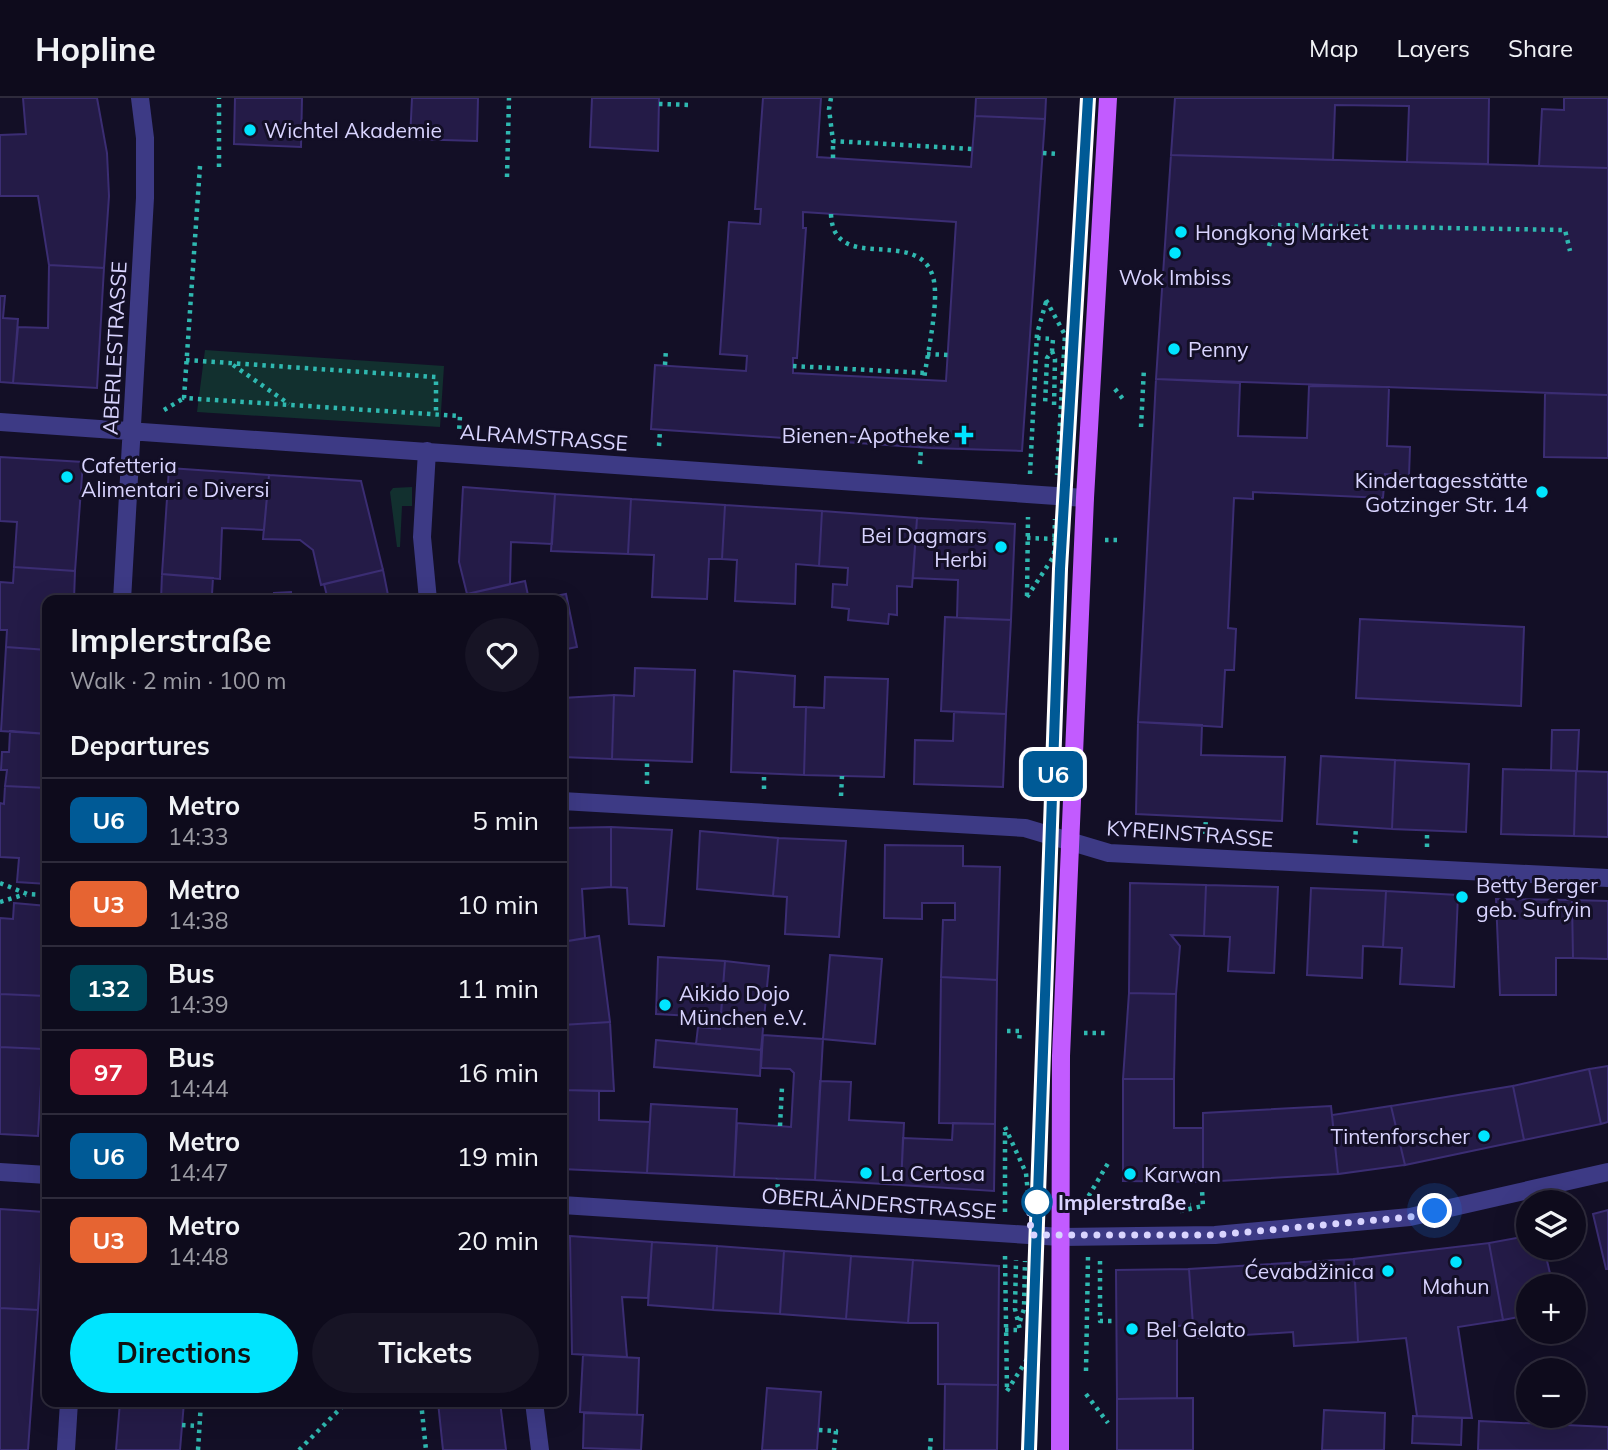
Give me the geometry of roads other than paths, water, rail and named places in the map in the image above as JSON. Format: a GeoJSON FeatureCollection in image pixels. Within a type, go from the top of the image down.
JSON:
{"type":"FeatureCollection","features":[{"type":"Feature","properties":{"kind":"main road"},"geometry":{"type":"LineString","coordinates":[[1060,1450],[1061,1056],[1085,498],[1108,98]]}},
{"type":"Feature","properties":{"kind":"street","name":"ABERLESTRASSE"},"geometry":{"type":"LineString","coordinates":[[122,595],[145,198],[145,138],[140,98]]}},
{"type":"Feature","properties":{"kind":"street","name":"ALRAMSTRASSE"},"geometry":{"type":"LineString","coordinates":[[0,422],[1085,498]]}},
{"type":"Feature","properties":{"kind":"street"},"geometry":{"type":"LineString","coordinates":[[427,451],[422,537],[428,595]]}},
{"type":"Feature","properties":{"kind":"street","name":"KYREINSTRASSE"},"geometry":{"type":"LineString","coordinates":[[567,801],[1025,828],[1109,853],[1608,878]]}},
{"type":"Feature","properties":{"kind":"street"},"geometry":{"type":"LineString","coordinates":[[0,1172],[42,1175]]}},
{"type":"Feature","properties":{"kind":"street","name":"OBERLÄNDERSTRASSE"},"geometry":{"type":"LineString","coordinates":[[567,1205],[1061,1237],[1215,1235],[1410,1217],[1608,1172]]}},
{"type":"Feature","properties":{"kind":"street"},"geometry":{"type":"LineString","coordinates":[[65,1450],[69,1407]]}},
{"type":"Feature","properties":{"kind":"street"},"geometry":{"type":"LineString","coordinates":[[535,1407],[540,1450]]}},
{"type":"Feature","properties":{"kind":"metro line","name":"U6"},"geometry":{"type":"LineString","coordinates":[[1029,1450],[1060,569],[1088,98]]}},
{"type":"Feature","properties":{"kind":"place","name":"Wichtel Akademie"},"geometry":{"type":"Point","coordinates":[250,130]}},
{"type":"Feature","properties":{"kind":"place","name":"Hongkong Market"},"geometry":{"type":"Point","coordinates":[1181,232]}},
{"type":"Feature","properties":{"kind":"place","name":"Wok Imbiss"},"geometry":{"type":"Point","coordinates":[1175,253]}},
{"type":"Feature","properties":{"kind":"place","name":"Penny"},"geometry":{"type":"Point","coordinates":[1174,349]}},
{"type":"Feature","properties":{"kind":"place","name":"Bienen-Apotheke"},"geometry":{"type":"Point","coordinates":[964,435]}},
{"type":"Feature","properties":{"kind":"place","name":"Cafetteria Alimentari e Diversi"},"geometry":{"type":"Point","coordinates":[67,477]}},
{"type":"Feature","properties":{"kind":"place","name":"Kindertagesstätte Gotzinger Str. 14"},"geometry":{"type":"Point","coordinates":[1542,492]}},
{"type":"Feature","properties":{"kind":"place","name":"Bei Dagmars Herbi"},"geometry":{"type":"Point","coordinates":[1001,547]}},
{"type":"Feature","properties":{"kind":"place","name":"Betty Berger geb. Sufryin"},"geometry":{"type":"Point","coordinates":[1462,897]}},
{"type":"Feature","properties":{"kind":"place","name":"Aikido Dojo München e.V."},"geometry":{"type":"Point","coordinates":[665,1005]}},
{"type":"Feature","properties":{"kind":"place","name":"Tintenforscher"},"geometry":{"type":"Point","coordinates":[1484,1136]}},
{"type":"Feature","properties":{"kind":"place","name":"La Certosa"},"geometry":{"type":"Point","coordinates":[866,1173]}},
{"type":"Feature","properties":{"kind":"place","name":"Karwan"},"geometry":{"type":"Point","coordinates":[1130,1174]}},
{"type":"Feature","properties":{"kind":"place","name":"Implerstraße"},"geometry":{"type":"Point","coordinates":[1037,1202]}},
{"type":"Feature","properties":{"kind":"place","name":"Mahun"},"geometry":{"type":"Point","coordinates":[1456,1262]}},
{"type":"Feature","properties":{"kind":"place","name":"Ćevabdžinica"},"geometry":{"type":"Point","coordinates":[1388,1271]}},
{"type":"Feature","properties":{"kind":"place","name":"Bel Gelato"},"geometry":{"type":"Point","coordinates":[1132,1329]}}]}
